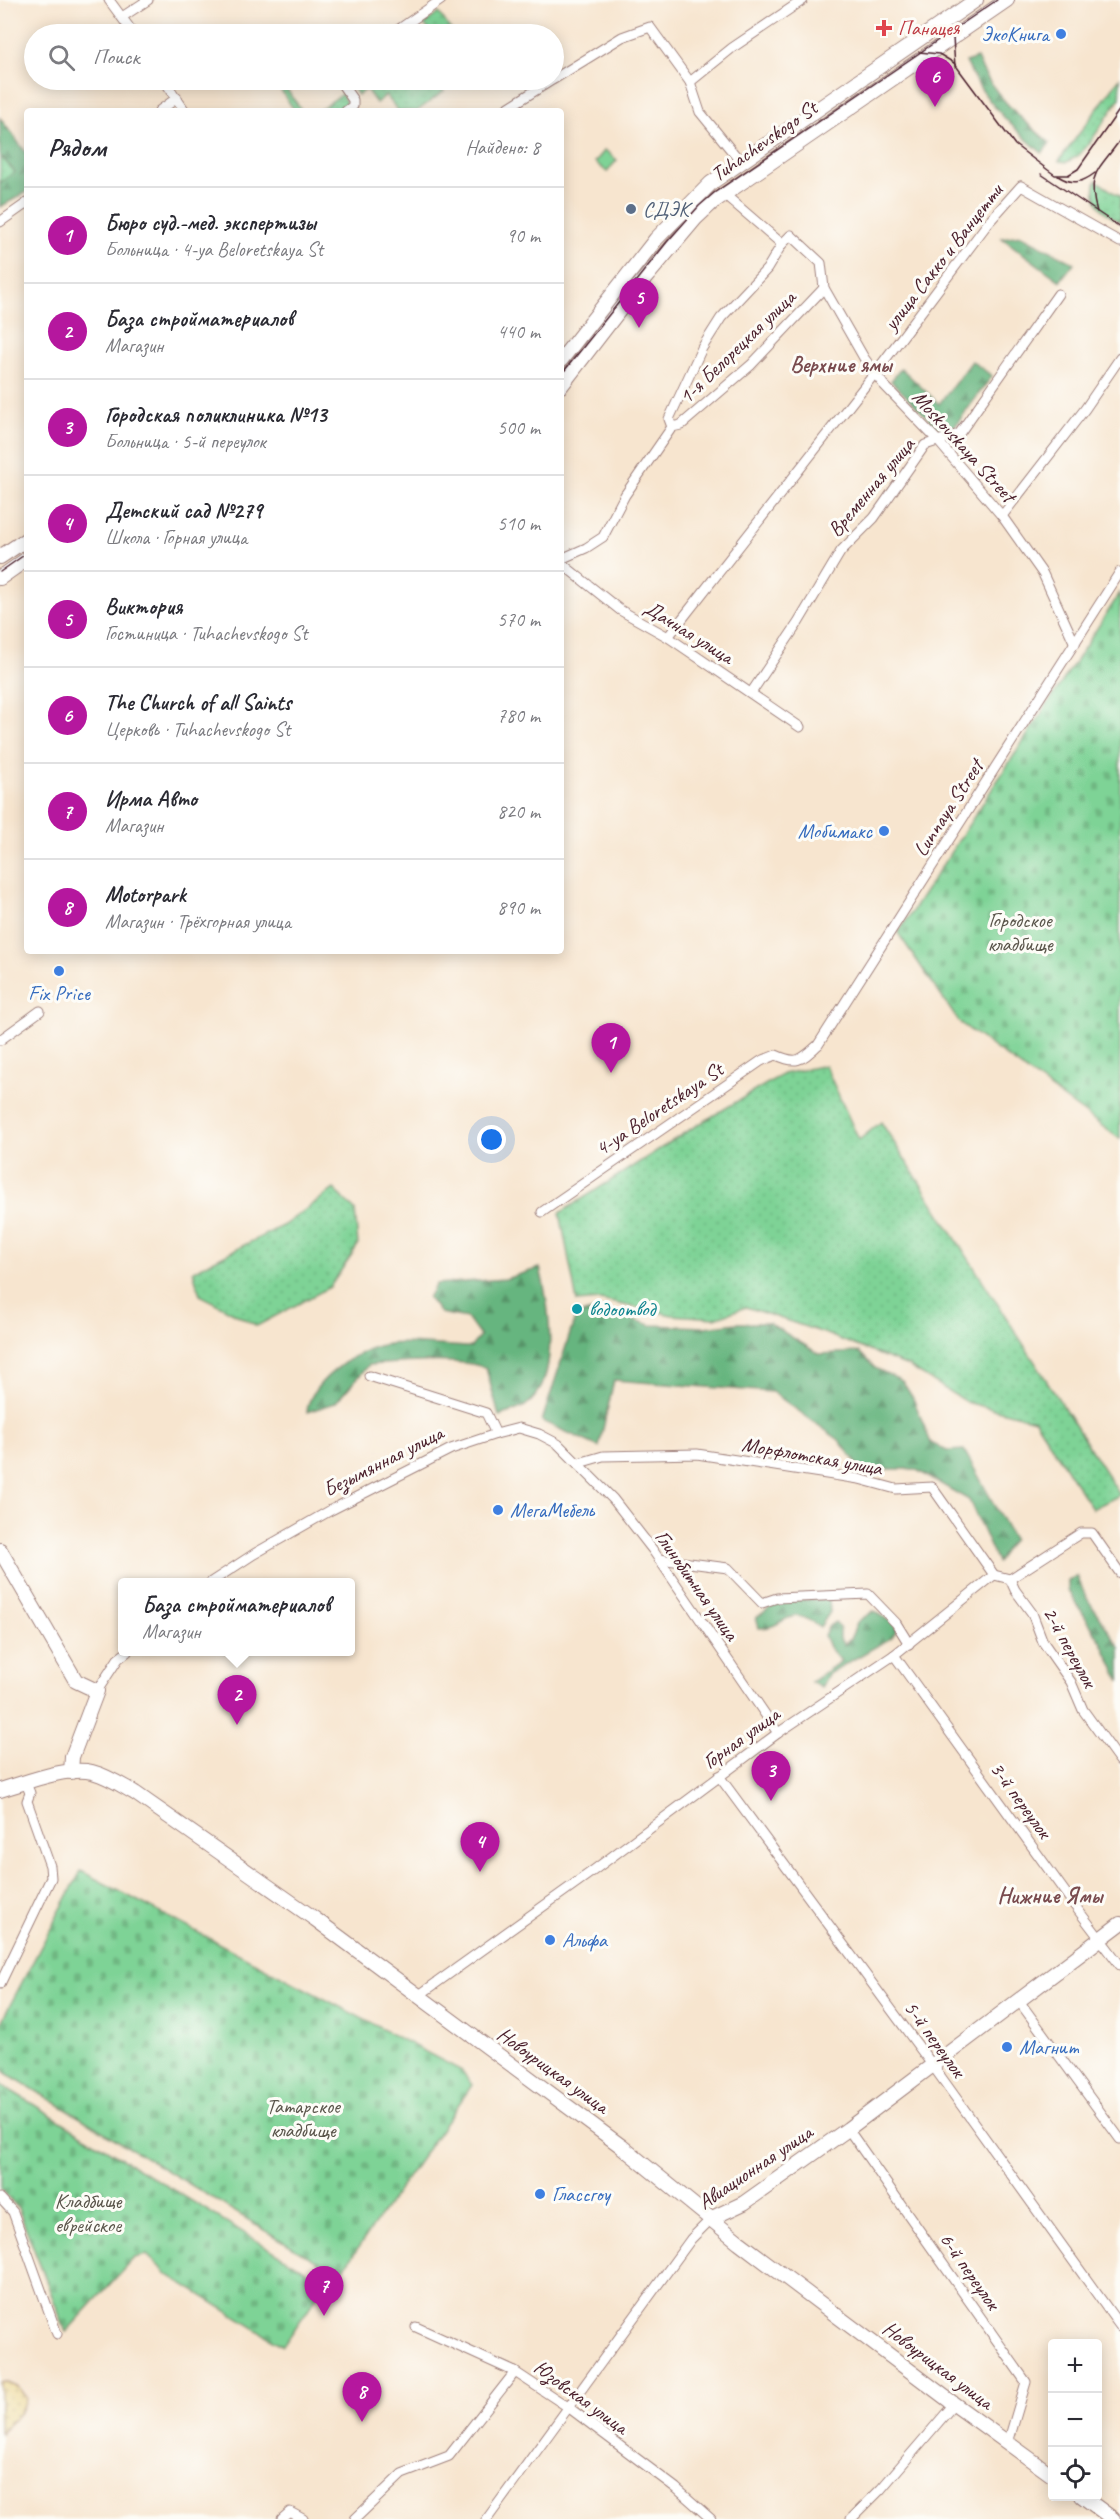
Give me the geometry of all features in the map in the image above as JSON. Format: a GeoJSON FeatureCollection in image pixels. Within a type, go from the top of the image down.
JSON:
{"type":"FeatureCollection","features":[{"type":"Feature","properties":{"kind":"main road","name":"Tuhachevskogo St"},"geometry":{"type":"LineString","coordinates":[[564,356],[617,285],[668,225],[711,183],[976,0]]}},
{"type":"Feature","properties":{"kind":"main road","name":"Tuhachevskogo St"},"geometry":{"type":"LineString","coordinates":[[564,382],[631,295],[687,228],[723,194],[1007,0]]}},
{"type":"Feature","properties":{"kind":"main road"},"geometry":{"type":"LineString","coordinates":[[0,557],[24,541]]}},
{"type":"Feature","properties":{"kind":"main road"},"geometry":{"type":"LineString","coordinates":[[0,578],[24,561]]}},
{"type":"Feature","properties":{"kind":"main road"},"geometry":{"type":"LineString","coordinates":[[0,1550],[76,1681],[97,1691],[72,1757],[71,1772]]}},
{"type":"Feature","properties":{"kind":"main road","name":"Новоурицкая улица"},"geometry":{"type":"LineString","coordinates":[[0,1790],[71,1772],[90,1771],[107,1777],[135,1793],[315,1919],[621,2146],[739,2242],[954,2404],[1048,2471]]}},
{"type":"Feature","properties":{"kind":"main road","name":"Авиационная улица"},"geometry":{"type":"LineString","coordinates":[[712,2218],[744,2203],[848,2129],[1120,1924]]}},
{"type":"Feature","properties":{"kind":"main road"},"geometry":{"type":"LineString","coordinates":[[1089,2501],[1113,2519]]}},
{"type":"Feature","properties":{"kind":"street"},"geometry":{"type":"LineString","coordinates":[[109,0],[127,24]]}},
{"type":"Feature","properties":{"kind":"street"},"geometry":{"type":"LineString","coordinates":[[122,17],[148,0]]}},
{"type":"Feature","properties":{"kind":"street"},"geometry":{"type":"LineString","coordinates":[[406,24],[441,0]]}},
{"type":"Feature","properties":{"kind":"street"},"geometry":{"type":"LineString","coordinates":[[690,82],[732,48],[803,0]]}},
{"type":"Feature","properties":{"kind":"street"},"geometry":{"type":"LineString","coordinates":[[564,72],[622,37],[650,27],[690,82],[700,112],[740,161]]}},
{"type":"Feature","properties":{"kind":"street"},"geometry":{"type":"LineString","coordinates":[[171,90],[183,108]]}},
{"type":"Feature","properties":{"kind":"street"},"geometry":{"type":"LineString","coordinates":[[346,90],[354,100],[350,108]]}},
{"type":"Feature","properties":{"kind":"street"},"geometry":{"type":"LineString","coordinates":[[506,108],[535,90]]}},
{"type":"Feature","properties":{"kind":"street"},"geometry":{"type":"LineString","coordinates":[[163,108],[177,98]]}},
{"type":"Feature","properties":{"kind":"street","name":"улица Сакко и Ванцетти"},"geometry":{"type":"LineString","coordinates":[[668,638],[875,373],[988,223],[1021,186],[1120,242]]}},
{"type":"Feature","properties":{"kind":"street"},"geometry":{"type":"LineString","coordinates":[[723,194],[782,244]]}},
{"type":"Feature","properties":{"kind":"street"},"geometry":{"type":"LineString","coordinates":[[0,222],[24,205]]}},
{"type":"Feature","properties":{"kind":"street","name":"Moskovskaya Street"},"geometry":{"type":"LineString","coordinates":[[782,244],[791,235],[820,263],[824,288],[875,373],[938,441],[1002,516],[1043,574],[1075,644]]}},
{"type":"Feature","properties":{"kind":"street","name":"1-я Белорецкая улица"},"geometry":{"type":"LineString","coordinates":[[672,427],[669,419],[702,348],[721,318],[767,269],[782,244]]}},
{"type":"Feature","properties":{"kind":"street","name":"1-я Белорецкая улица"},"geometry":{"type":"LineString","coordinates":[[564,558],[603,537],[626,495],[672,427],[681,425],[751,365],[824,288]]}},
{"type":"Feature","properties":{"kind":"street","name":"Временная улица"},"geometry":{"type":"LineString","coordinates":[[751,693],[798,623],[841,551],[874,518],[925,445],[958,434],[1058,294]]}},
{"type":"Feature","properties":{"kind":"street"},"geometry":{"type":"LineString","coordinates":[[1002,516],[1085,409],[1120,358]]}},
{"type":"Feature","properties":{"kind":"street","name":"Дачная улица"},"geometry":{"type":"LineString","coordinates":[[564,565],[620,610],[668,638],[800,726]]}},
{"type":"Feature","properties":{"kind":"street","name":"Lunnaya Street"},"geometry":{"type":"LineString","coordinates":[[802,1060],[818,1045],[1120,572]]}},
{"type":"Feature","properties":{"kind":"street"},"geometry":{"type":"LineString","coordinates":[[0,1040],[40,1011]]}},
{"type":"Feature","properties":{"kind":"street","name":"4-ya Beloretskaya St"},"geometry":{"type":"LineString","coordinates":[[542,1212],[761,1061],[776,1055],[789,1061],[802,1060]]}},
{"type":"Feature","properties":{"kind":"street"},"geometry":{"type":"LineString","coordinates":[[369,1376],[486,1413],[496,1434]]}},
{"type":"Feature","properties":{"kind":"street","name":"Безымянная улица"},"geometry":{"type":"LineString","coordinates":[[217,1578],[331,1510],[451,1449],[496,1434],[519,1428],[539,1434],[558,1444],[579,1463]]}},
{"type":"Feature","properties":{"kind":"street","name":"Морфлотская улица"},"geometry":{"type":"LineString","coordinates":[[579,1463],[603,1456],[698,1454],[859,1479],[896,1490],[932,1487],[994,1575]]}},
{"type":"Feature","properties":{"kind":"street","name":"Глинобитная улица"},"geometry":{"type":"LineString","coordinates":[[579,1463],[613,1499],[659,1560],[778,1733]]}},
{"type":"Feature","properties":{"kind":"street"},"geometry":{"type":"LineString","coordinates":[[994,1575],[1010,1579],[1081,1533],[1092,1533],[1120,1574]]}},
{"type":"Feature","properties":{"kind":"street"},"geometry":{"type":"LineString","coordinates":[[659,1560],[728,1568],[762,1603],[777,1598],[868,1594],[896,1623],[909,1644]]}},
{"type":"Feature","properties":{"kind":"street","name":"Горная улица"},"geometry":{"type":"LineString","coordinates":[[418,1996],[594,1870],[778,1733],[894,1655],[994,1575]]}},
{"type":"Feature","properties":{"kind":"street","name":"2-й переулок"},"geometry":{"type":"LineString","coordinates":[[1010,1579],[1032,1613],[1043,1642],[1071,1682],[1083,1710],[1120,1761]]}},
{"type":"Feature","properties":{"kind":"street","name":"3-й переулок"},"geometry":{"type":"LineString","coordinates":[[894,1655],[1120,1965]]}},
{"type":"Feature","properties":{"kind":"street"},"geometry":{"type":"LineString","coordinates":[[97,1691],[122,1656]]}},
{"type":"Feature","properties":{"kind":"street","name":"5-й переулок"},"geometry":{"type":"LineString","coordinates":[[719,1776],[933,2066],[1120,2326]]}},
{"type":"Feature","properties":{"kind":"street"},"geometry":{"type":"LineString","coordinates":[[0,1984],[51,1878],[50,1866],[27,1801],[30,1793],[26,1782]]}},
{"type":"Feature","properties":{"kind":"street"},"geometry":{"type":"LineString","coordinates":[[1019,2001],[1120,2139]]}},
{"type":"Feature","properties":{"kind":"street","name":"6-й переулок"},"geometry":{"type":"LineString","coordinates":[[848,2129],[1026,2382],[1008,2443]]}},
{"type":"Feature","properties":{"kind":"street"},"geometry":{"type":"LineString","coordinates":[[0,2198],[14,2212],[57,2334]]}},
{"type":"Feature","properties":{"kind":"street","name":"Авиационная улица"},"geometry":{"type":"LineString","coordinates":[[487,2519],[691,2239],[712,2218]]}},
{"type":"Feature","properties":{"kind":"street","name":"Юзовская улица"},"geometry":{"type":"LineString","coordinates":[[416,2327],[515,2372],[568,2407],[676,2488],[711,2519]]}},
{"type":"Feature","properties":{"kind":"street"},"geometry":{"type":"LineString","coordinates":[[352,2518],[402,2474],[449,2456],[515,2372]]}},
{"type":"Feature","properties":{"kind":"street"},"geometry":{"type":"LineString","coordinates":[[851,2519],[881,2489],[954,2404]]}},
{"type":"Feature","properties":{"kind":"street"},"geometry":{"type":"LineString","coordinates":[[282,2519],[290,2512],[303,2519]]}},
{"type":"Feature","properties":{"kind":"green space"},"geometry":{"type":"Polygon","coordinates":[[[439,13],[447,24],[424,24],[439,13]]]}},
{"type":"Feature","properties":{"kind":"green space"},"geometry":{"type":"Polygon","coordinates":[[[977,58],[990,83],[999,94],[1018,115],[1050,143],[1042,153],[1009,123],[980,88],[966,62],[977,58]]]}},
{"type":"Feature","properties":{"kind":"green space"},"geometry":{"type":"Polygon","coordinates":[[[1120,78],[1120,98],[1089,144],[1078,156],[1067,162],[1059,161],[1120,78]]]}},
{"type":"Feature","properties":{"kind":"green space"},"geometry":{"type":"Polygon","coordinates":[[[287,90],[300,108],[293,108],[281,91],[287,90]]]}},
{"type":"Feature","properties":{"kind":"green space"},"geometry":{"type":"Polygon","coordinates":[[[355,90],[365,90],[358,95],[355,90]]]}},
{"type":"Feature","properties":{"kind":"green space"},"geometry":{"type":"Polygon","coordinates":[[[367,90],[444,91],[421,108],[396,108],[386,95],[376,103],[367,90]]]}},
{"type":"Feature","properties":{"kind":"green space"},"geometry":{"type":"Polygon","coordinates":[[[342,94],[346,103],[340,108],[322,108],[342,94]]]}},
{"type":"Feature","properties":{"kind":"green space"},"geometry":{"type":"Polygon","coordinates":[[[0,118],[24,150],[24,194],[0,207],[0,183],[15,172],[0,155],[0,118]]]}},
{"type":"Feature","properties":{"kind":"green space"},"geometry":{"type":"Polygon","coordinates":[[[605,150],[617,160],[607,172],[595,162],[605,150]]]}},
{"type":"Feature","properties":{"kind":"green space"},"geometry":{"type":"Polygon","coordinates":[[[0,155],[15,172],[0,183],[0,155]]]}},
{"type":"Feature","properties":{"kind":"green space"},"geometry":{"type":"Polygon","coordinates":[[[1096,180],[1120,197],[1120,222],[1103,210],[1096,200],[1096,180]]]}},
{"type":"Feature","properties":{"kind":"green space"},"geometry":{"type":"Polygon","coordinates":[[[1020,235],[1074,263],[1060,281],[1002,238],[1020,235]]]}},
{"type":"Feature","properties":{"kind":"green space"},"geometry":{"type":"Polygon","coordinates":[[[972,361],[992,376],[955,426],[941,431],[891,381],[901,368],[939,404],[972,361]]]}},
{"type":"Feature","properties":{"kind":"green space","name":"Городское кладбище"},"geometry":{"type":"Polygon","coordinates":[[[1120,593],[1120,1139],[959,1022],[898,933],[1120,593]]]}},
{"type":"Feature","properties":{"kind":"green space"},"geometry":{"type":"Polygon","coordinates":[[[825,1065],[859,1140],[881,1122],[1120,1495],[1092,1509],[1035,1420],[966,1402],[908,1366],[821,1332],[746,1307],[715,1318],[672,1315],[600,1300],[577,1302],[560,1213],[686,1132],[783,1074],[825,1065]]]}},
{"type":"Feature","properties":{"kind":"green space"},"geometry":{"type":"Polygon","coordinates":[[[334,1189],[355,1210],[358,1245],[330,1287],[257,1326],[200,1295],[193,1271],[284,1225],[334,1189]]]}},
{"type":"Feature","properties":{"kind":"green space"},"geometry":{"type":"Polygon","coordinates":[[[540,1268],[549,1321],[548,1361],[544,1379],[537,1394],[525,1406],[499,1416],[486,1368],[460,1363],[429,1362],[369,1365],[335,1403],[307,1412],[315,1391],[323,1380],[356,1356],[378,1346],[398,1343],[471,1347],[480,1336],[467,1318],[440,1313],[428,1298],[436,1284],[505,1279],[540,1268]]]}},
{"type":"Feature","properties":{"kind":"green space"},"geometry":{"type":"Polygon","coordinates":[[[601,1309],[651,1325],[704,1327],[737,1323],[769,1323],[819,1354],[859,1352],[875,1368],[902,1381],[913,1398],[931,1443],[947,1451],[964,1450],[1013,1539],[997,1562],[969,1500],[915,1469],[861,1469],[839,1440],[772,1392],[614,1380],[599,1447],[542,1421],[576,1315],[601,1309]]]}},
{"type":"Feature","properties":{"kind":"green space"},"geometry":{"type":"Polygon","coordinates":[[[1077,1576],[1086,1597],[1120,1648],[1120,1681],[1102,1643],[1068,1590],[1068,1580],[1077,1576]]]}},
{"type":"Feature","properties":{"kind":"green space"},"geometry":{"type":"Polygon","coordinates":[[[829,1599],[830,1612],[820,1627],[809,1620],[793,1616],[769,1627],[759,1628],[756,1618],[779,1601],[829,1599]]]}},
{"type":"Feature","properties":{"kind":"green space"},"geometry":{"type":"Polygon","coordinates":[[[874,1611],[899,1627],[891,1638],[828,1674],[821,1688],[811,1682],[841,1661],[829,1647],[824,1635],[829,1626],[835,1622],[840,1627],[840,1639],[844,1645],[850,1639],[858,1621],[874,1611]]]}},
{"type":"Feature","properties":{"kind":"green space","name":"Татарское кладбище"},"geometry":{"type":"Polygon","coordinates":[[[81,1871],[462,2071],[472,2085],[339,2275],[0,2069],[0,2024],[81,1871]]]}},
{"type":"Feature","properties":{"kind":"green space","name":"Кладбище еврейское"},"geometry":{"type":"Polygon","coordinates":[[[0,2084],[326,2283],[283,2346],[167,2274],[147,2255],[134,2258],[66,2332],[18,2208],[0,2188],[0,2084]]]}},
{"type":"Feature","properties":{"kind":"sand"},"geometry":{"type":"Polygon","coordinates":[[[5,2382],[19,2388],[26,2398],[20,2413],[0,2433],[0,2383],[5,2382]]]}},
{"type":"Feature","properties":{"kind":"tram line"},"geometry":{"type":"LineString","coordinates":[[564,371],[667,242],[699,206],[714,193],[997,0]]}},
{"type":"Feature","properties":{"kind":"tram line"},"geometry":{"type":"LineString","coordinates":[[955,67],[953,37],[958,26]]}},
{"type":"Feature","properties":{"kind":"tram line"},"geometry":{"type":"LineString","coordinates":[[919,52],[939,54],[954,63],[1015,145],[1055,175],[1068,175],[1078,169],[1120,109]]}},
{"type":"Feature","properties":{"kind":"tram line"},"geometry":{"type":"LineString","coordinates":[[1097,212],[1093,189],[1094,180],[1120,140]]}},
{"type":"Feature","properties":{"kind":"tram line"},"geometry":{"type":"LineString","coordinates":[[1058,176],[1077,182],[1095,173]]}},
{"type":"Feature","properties":{"kind":"tram line"},"geometry":{"type":"LineString","coordinates":[[1041,174],[1120,227]]}},
{"type":"Feature","properties":{"kind":"tram line"},"geometry":{"type":"LineString","coordinates":[[0,572],[24,555]]}},
{"type":"Feature","properties":{"kind":"place","name":"Панацея"},"geometry":{"type":"Point","coordinates":[884,28]}},
{"type":"Feature","properties":{"kind":"place","name":"ЭкоКнига"},"geometry":{"type":"Point","coordinates":[1061,34]}},
{"type":"Feature","properties":{"kind":"place","name":"The Church of all Saints"},"geometry":{"type":"Point","coordinates":[935,107]}},
{"type":"Feature","properties":{"kind":"place","name":"СДЭК"},"geometry":{"type":"Point","coordinates":[631,209]}},
{"type":"Feature","properties":{"kind":"place","name":"Виктория"},"geometry":{"type":"Point","coordinates":[639,328]}},
{"type":"Feature","properties":{"kind":"place","name":"Мобимакс"},"geometry":{"type":"Point","coordinates":[884,831]}},
{"type":"Feature","properties":{"kind":"place","name":"Fix Price"},"geometry":{"type":"Point","coordinates":[59,971]}},
{"type":"Feature","properties":{"kind":"place","name":"Бюро суд.-мед. экспертизы"},"geometry":{"type":"Point","coordinates":[611,1073]}},
{"type":"Feature","properties":{"kind":"place","name":"водоотвод"},"geometry":{"type":"Point","coordinates":[577,1309]}},
{"type":"Feature","properties":{"kind":"place","name":"МегаМебель"},"geometry":{"type":"Point","coordinates":[498,1510]}},
{"type":"Feature","properties":{"kind":"place","name":"База стройматериалов"},"geometry":{"type":"Point","coordinates":[237,1725]}},
{"type":"Feature","properties":{"kind":"place","name":"Городская поликлиника №13"},"geometry":{"type":"Point","coordinates":[771,1801]}},
{"type":"Feature","properties":{"kind":"place","name":"Детский сад №279"},"geometry":{"type":"Point","coordinates":[480,1872]}},
{"type":"Feature","properties":{"kind":"place","name":"Альфа"},"geometry":{"type":"Point","coordinates":[550,1940]}},
{"type":"Feature","properties":{"kind":"place","name":"Магнит"},"geometry":{"type":"Point","coordinates":[1007,2047]}},
{"type":"Feature","properties":{"kind":"place","name":"Глассгоу"},"geometry":{"type":"Point","coordinates":[540,2194]}},
{"type":"Feature","properties":{"kind":"place","name":"Ирма Авто"},"geometry":{"type":"Point","coordinates":[324,2316]}},
{"type":"Feature","properties":{"kind":"place","name":"Motorpark"},"geometry":{"type":"Point","coordinates":[362,2422]}},
{"type":"Feature","properties":{"kind":"district","name":"Верхние ямы"},"geometry":{"type":"Point","coordinates":[841,364]}},
{"type":"Feature","properties":{"kind":"district","name":"Нижние Ямы"},"geometry":{"type":"Point","coordinates":[1050,1895]}}]}
